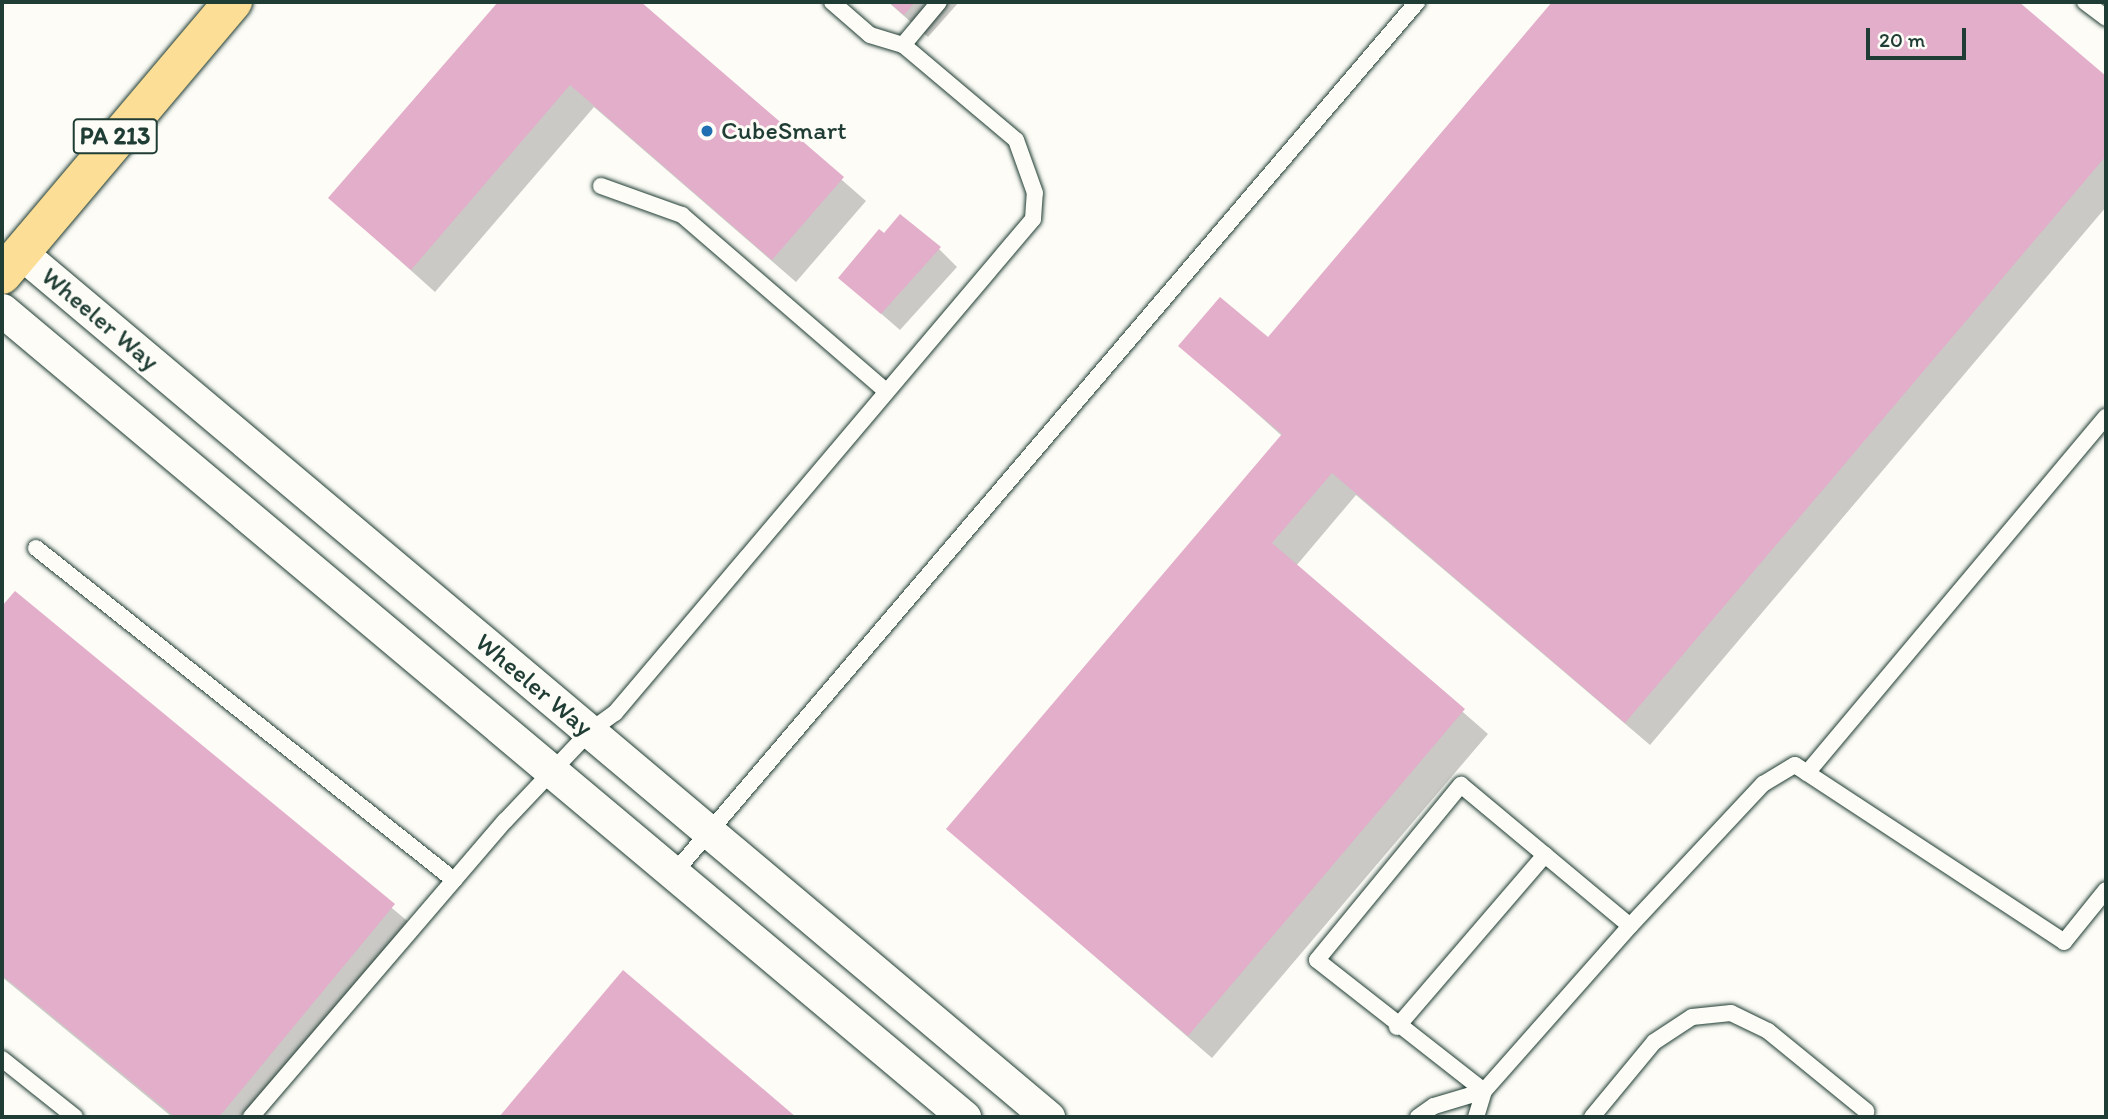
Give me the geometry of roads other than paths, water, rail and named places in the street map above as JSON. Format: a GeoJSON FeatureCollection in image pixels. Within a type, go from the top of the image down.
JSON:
{"type":"FeatureCollection","features":[{"type":"Feature","properties":{"kind":"main road","name":"PA 213"},"geometry":{"type":"LineString","coordinates":[[8,265],[233,2]]}},
{"type":"Feature","properties":{"kind":"street","name":"Wheeler Way"},"geometry":{"type":"LineString","coordinates":[[8,265],[590,731],[1048,1117]]}},
{"type":"Feature","properties":{"kind":"street","name":"Wheeler Way"},"geometry":{"type":"LineString","coordinates":[[2,310],[964,1117]]}},
{"type":"Feature","properties":{"kind":"lane"},"geometry":{"type":"LineString","coordinates":[[251,1117],[551,770],[590,731],[615,713],[1033,219],[1035,193],[1016,140],[903,45],[870,35],[832,2]]}},
{"type":"Feature","properties":{"kind":"lane"},"geometry":{"type":"LineString","coordinates":[[903,45],[939,2]]}},
{"type":"Feature","properties":{"kind":"lane"},"geometry":{"type":"LineString","coordinates":[[674,873],[1417,2]]}},
{"type":"Feature","properties":{"kind":"lane"},"geometry":{"type":"LineString","coordinates":[[2085,2],[2106,18]]}},
{"type":"Feature","properties":{"kind":"lane"},"geometry":{"type":"LineString","coordinates":[[601,186],[682,215],[886,391]]}},
{"type":"Feature","properties":{"kind":"lane"},"geometry":{"type":"LineString","coordinates":[[1807,773],[2106,417]]}},
{"type":"Feature","properties":{"kind":"lane"},"geometry":{"type":"LineString","coordinates":[[36,548],[454,880]]}},
{"type":"Feature","properties":{"kind":"lane"},"geometry":{"type":"LineString","coordinates":[[1476,1117],[1484,1091],[1630,926],[1763,784],[1795,765],[1956,876],[2064,942],[2106,890]]}},
{"type":"Feature","properties":{"kind":"lane"},"geometry":{"type":"LineString","coordinates":[[1484,1091],[1397,1027],[1317,960],[1461,785],[1630,926]]}},
{"type":"Feature","properties":{"kind":"lane"},"geometry":{"type":"LineString","coordinates":[[1397,1027],[1545,855]]}},
{"type":"Feature","properties":{"kind":"lane"},"geometry":{"type":"LineString","coordinates":[[1592,1117],[1654,1042],[1692,1017],[1731,1013],[1768,1031],[1866,1111]]}},
{"type":"Feature","properties":{"kind":"lane"},"geometry":{"type":"LineString","coordinates":[[2,1059],[75,1117]]}},
{"type":"Feature","properties":{"kind":"lane"},"geometry":{"type":"LineString","coordinates":[[1418,1117],[1434,1106],[1484,1091]]}},
{"type":"Feature","properties":{"kind":"place","name":"CubeSmart"},"geometry":{"type":"Point","coordinates":[707,131]}}]}
